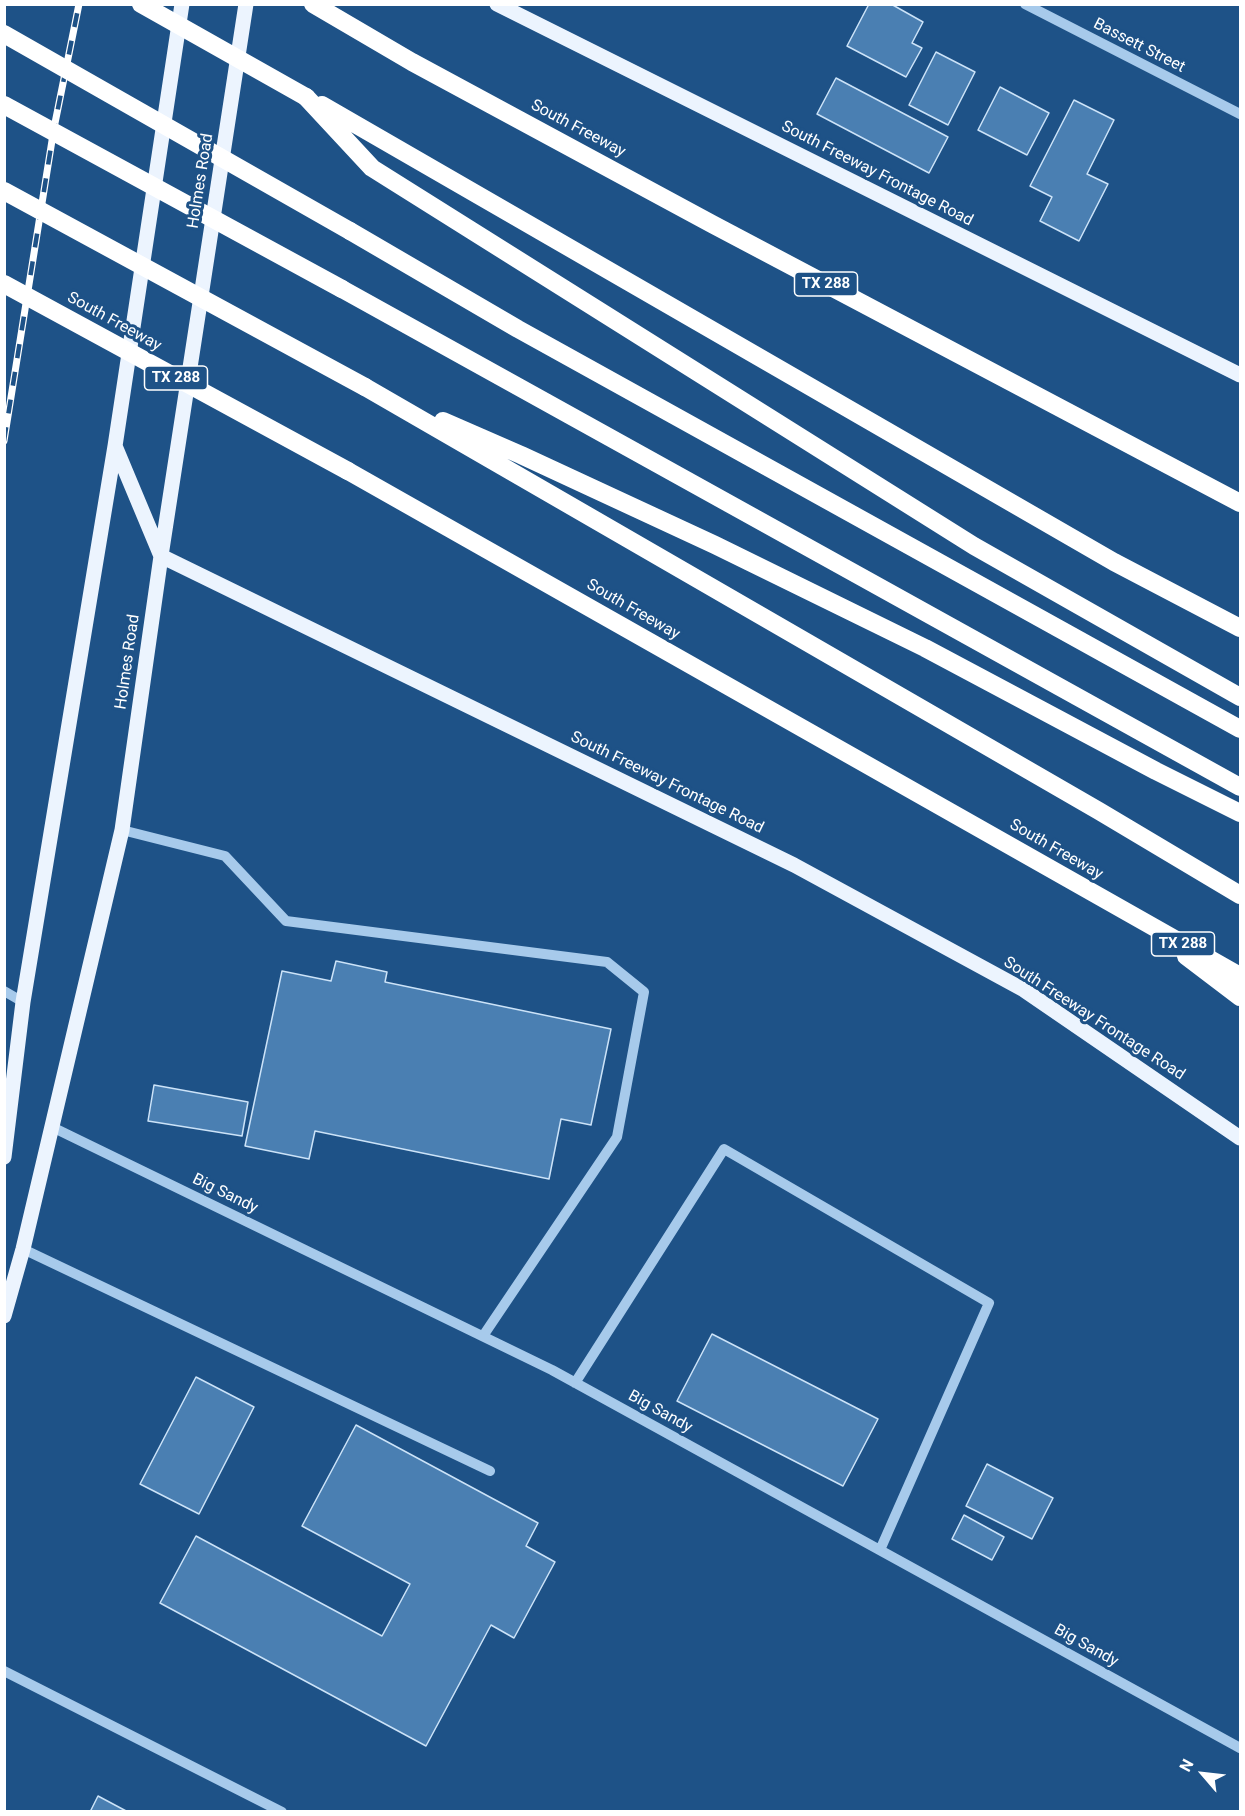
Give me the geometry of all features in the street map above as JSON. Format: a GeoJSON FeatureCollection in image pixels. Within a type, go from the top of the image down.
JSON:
{"type":"FeatureCollection","features":[{"type":"Feature","properties":{"kind":"highway"},"geometry":{"type":"LineString","coordinates":[[141,4],[382,139],[1114,562],[1240,628]]}},
{"type":"Feature","properties":{"kind":"highway","name":"South Freeway"},"geometry":{"type":"LineString","coordinates":[[313,4],[412,62],[712,224],[1240,503]]}},
{"type":"Feature","properties":{"kind":"highway"},"geometry":{"type":"LineString","coordinates":[[4,34],[518,329],[1240,729]]}},
{"type":"Feature","properties":{"kind":"highway"},"geometry":{"type":"LineString","coordinates":[[306,97],[372,168],[974,546],[1240,697]]}},
{"type":"Feature","properties":{"kind":"highway"},"geometry":{"type":"LineString","coordinates":[[4,105],[342,289],[1240,787]]}},
{"type":"Feature","properties":{"kind":"highway"},"geometry":{"type":"LineString","coordinates":[[4,191],[365,387],[1099,811],[1240,895]]}},
{"type":"Feature","properties":{"kind":"highway","name":"South Freeway"},"geometry":{"type":"LineString","coordinates":[[4,284],[348,471],[1240,976]]}},
{"type":"Feature","properties":{"kind":"highway"},"geometry":{"type":"LineString","coordinates":[[365,387],[521,455],[725,550],[925,648],[1240,813]]}},
{"type":"Feature","properties":{"kind":"highway"},"geometry":{"type":"LineString","coordinates":[[1126,912],[1240,997]]}},
{"type":"Feature","properties":{"kind":"main road"},"geometry":{"type":"LineString","coordinates":[[4,1157],[23,1002],[115,446],[182,4]]}},
{"type":"Feature","properties":{"kind":"main road","name":"Holmes Road"},"geometry":{"type":"LineString","coordinates":[[4,1316],[23,1249],[122,830],[161,556],[246,4]]}},
{"type":"Feature","properties":{"kind":"main road","name":"South Freeway Frontage Road"},"geometry":{"type":"LineString","coordinates":[[497,4],[1240,375]]}},
{"type":"Feature","properties":{"kind":"main road"},"geometry":{"type":"LineString","coordinates":[[115,446],[161,556]]}},
{"type":"Feature","properties":{"kind":"main road","name":"South Freeway Frontage Road"},"geometry":{"type":"LineString","coordinates":[[161,556],[794,865],[1023,990],[1240,1138]]}},
{"type":"Feature","properties":{"kind":"street","name":"Bassett Street"},"geometry":{"type":"LineString","coordinates":[[1025,4],[1240,114]]}},
{"type":"Feature","properties":{"kind":"street"},"geometry":{"type":"LineString","coordinates":[[122,830],[225,856],[286,921],[607,962],[644,992],[617,1137],[483,1336]]}},
{"type":"Feature","properties":{"kind":"street"},"geometry":{"type":"LineString","coordinates":[[4,991],[23,1002]]}},
{"type":"Feature","properties":{"kind":"street","name":"Big Sandy"},"geometry":{"type":"LineString","coordinates":[[52,1127],[575,1383],[1240,1748]]}},
{"type":"Feature","properties":{"kind":"street"},"geometry":{"type":"LineString","coordinates":[[575,1383],[724,1149],[989,1303],[880,1550]]}},
{"type":"Feature","properties":{"kind":"street"},"geometry":{"type":"LineString","coordinates":[[23,1249],[490,1471]]}},
{"type":"Feature","properties":{"kind":"street"},"geometry":{"type":"LineString","coordinates":[[4,1671],[282,1812]]}},
{"type":"Feature","properties":{"kind":"building"},"geometry":{"type":"Polygon","coordinates":[[[869,4],[891,4],[923,22],[912,43],[922,48],[906,77],[847,46],[869,4]]]}},
{"type":"Feature","properties":{"kind":"building"},"geometry":{"type":"Polygon","coordinates":[[[936,52],[975,72],[948,125],[909,105],[936,52]]]}},
{"type":"Feature","properties":{"kind":"building"},"geometry":{"type":"Polygon","coordinates":[[[836,78],[948,137],[929,173],[817,114],[836,78]]]}},
{"type":"Feature","properties":{"kind":"building"},"geometry":{"type":"Polygon","coordinates":[[[1000,87],[1049,113],[1027,155],[978,130],[1000,87]]]}},
{"type":"Feature","properties":{"kind":"building"},"geometry":{"type":"Polygon","coordinates":[[[1074,100],[1114,120],[1087,174],[1108,184],[1079,241],[1040,221],[1052,197],[1030,186],[1074,100]]]}},
{"type":"Feature","properties":{"kind":"building"},"geometry":{"type":"Polygon","coordinates":[[[336,961],[387,972],[385,982],[611,1029],[591,1125],[561,1119],[549,1179],[315,1131],[309,1159],[245,1146],[282,971],[331,981],[336,961]]]}},
{"type":"Feature","properties":{"kind":"building"},"geometry":{"type":"Polygon","coordinates":[[[154,1085],[248,1102],[242,1136],[148,1121],[154,1085]]]}},
{"type":"Feature","properties":{"kind":"building"},"geometry":{"type":"Polygon","coordinates":[[[712,1334],[878,1419],[843,1486],[677,1401],[712,1334]]]}},
{"type":"Feature","properties":{"kind":"building"},"geometry":{"type":"Polygon","coordinates":[[[196,1377],[254,1407],[199,1514],[140,1484],[196,1377]]]}},
{"type":"Feature","properties":{"kind":"building"},"geometry":{"type":"Polygon","coordinates":[[[356,1425],[538,1523],[526,1546],[555,1562],[514,1638],[491,1625],[426,1746],[160,1603],[196,1536],[382,1636],[410,1584],[302,1526],[356,1425]]]}},
{"type":"Feature","properties":{"kind":"building"},"geometry":{"type":"Polygon","coordinates":[[[987,1464],[1053,1498],[1032,1539],[966,1506],[987,1464]]]}},
{"type":"Feature","properties":{"kind":"building"},"geometry":{"type":"Polygon","coordinates":[[[964,1515],[1004,1537],[992,1560],[952,1539],[964,1515]]]}},
{"type":"Feature","properties":{"kind":"building"},"geometry":{"type":"Polygon","coordinates":[[[98,1796],[128,1812],[90,1812],[98,1796]]]}},
{"type":"Feature","properties":{"kind":"railway"},"geometry":{"type":"LineString","coordinates":[[4,441],[54,128],[79,4]]}}]}
